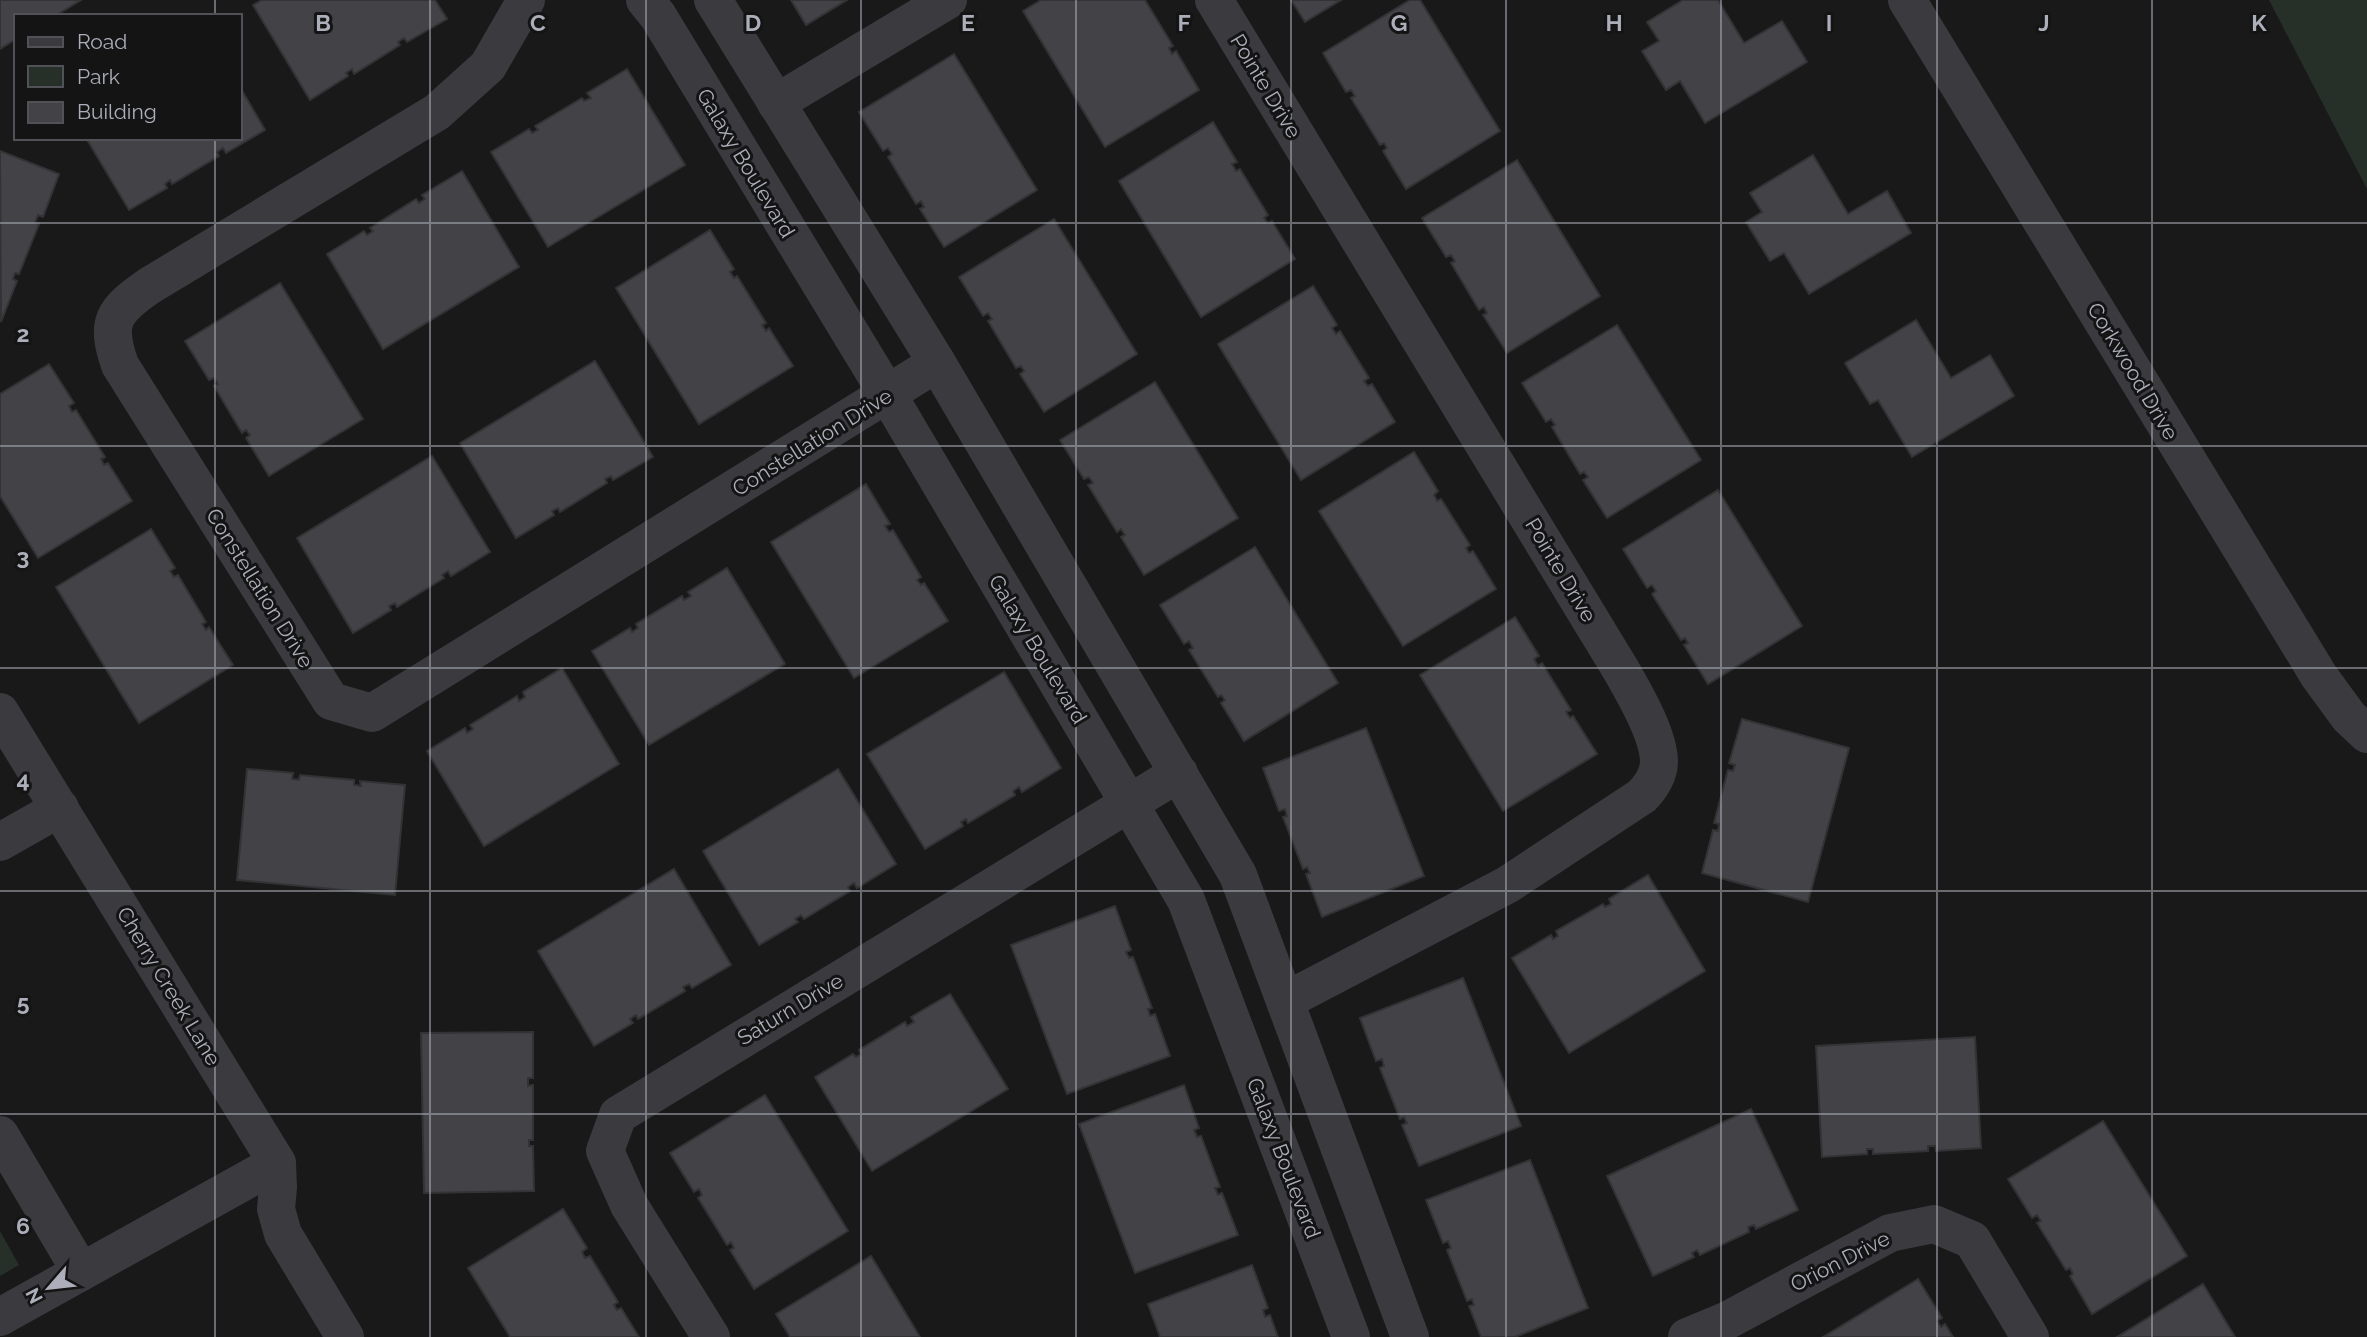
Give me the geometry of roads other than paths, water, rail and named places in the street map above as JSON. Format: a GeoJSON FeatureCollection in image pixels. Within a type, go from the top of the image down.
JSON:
{"type":"FeatureCollection","features":[{"type":"Feature","properties":{"kind":"street","name":"Constellation Drive"},"geometry":{"type":"LineString","coordinates":[[526,0],[488,66],[437,112],[149,286],[123,304],[113,322],[113,346],[120,365],[331,701],[372,713],[937,363]]}},
{"type":"Feature","properties":{"kind":"street","name":"Galaxy Boulevard"},"geometry":{"type":"LineString","coordinates":[[645,0],[658,16],[888,395],[1186,900],[1351,1337]]}},
{"type":"Feature","properties":{"kind":"street"},"geometry":{"type":"LineString","coordinates":[[713,0],[937,363],[1238,875],[1410,1337]]}},
{"type":"Feature","properties":{"kind":"street"},"geometry":{"type":"LineString","coordinates":[[776,103],[948,0]]}},
{"type":"Feature","properties":{"kind":"street","name":"Pointe Drive"},"geometry":{"type":"LineString","coordinates":[[1214,0],[1621,670],[1650,722],[1659,761],[1650,788],[1643,796],[1507,885],[1285,1001]]}},
{"type":"Feature","properties":{"kind":"street","name":"Corkwood Drive"},"geometry":{"type":"LineString","coordinates":[[1907,0],[2319,676],[2349,717],[2367,734]]}},
{"type":"Feature","properties":{"kind":"street","name":"Cherry Creek Lane"},"geometry":{"type":"LineString","coordinates":[[0,712],[277,1163]]}},
{"type":"Feature","properties":{"kind":"street","name":"Saturn Drive"},"geometry":{"type":"LineString","coordinates":[[711,1337],[629,1205],[605,1151],[618,1115],[1179,773]]}},
{"type":"Feature","properties":{"kind":"street"},"geometry":{"type":"LineString","coordinates":[[0,842],[60,808]]}},
{"type":"Feature","properties":{"kind":"street"},"geometry":{"type":"LineString","coordinates":[[0,1135],[81,1272]]}},
{"type":"Feature","properties":{"kind":"street"},"geometry":{"type":"LineString","coordinates":[[0,1317],[277,1163],[275,1209],[283,1234],[345,1337]]}},
{"type":"Feature","properties":{"kind":"street","name":"Orion Drive"},"geometry":{"type":"LineString","coordinates":[[1687,1337],[1728,1320],[1890,1233],[1934,1224],[1972,1240],[2029,1337]]}}]}
